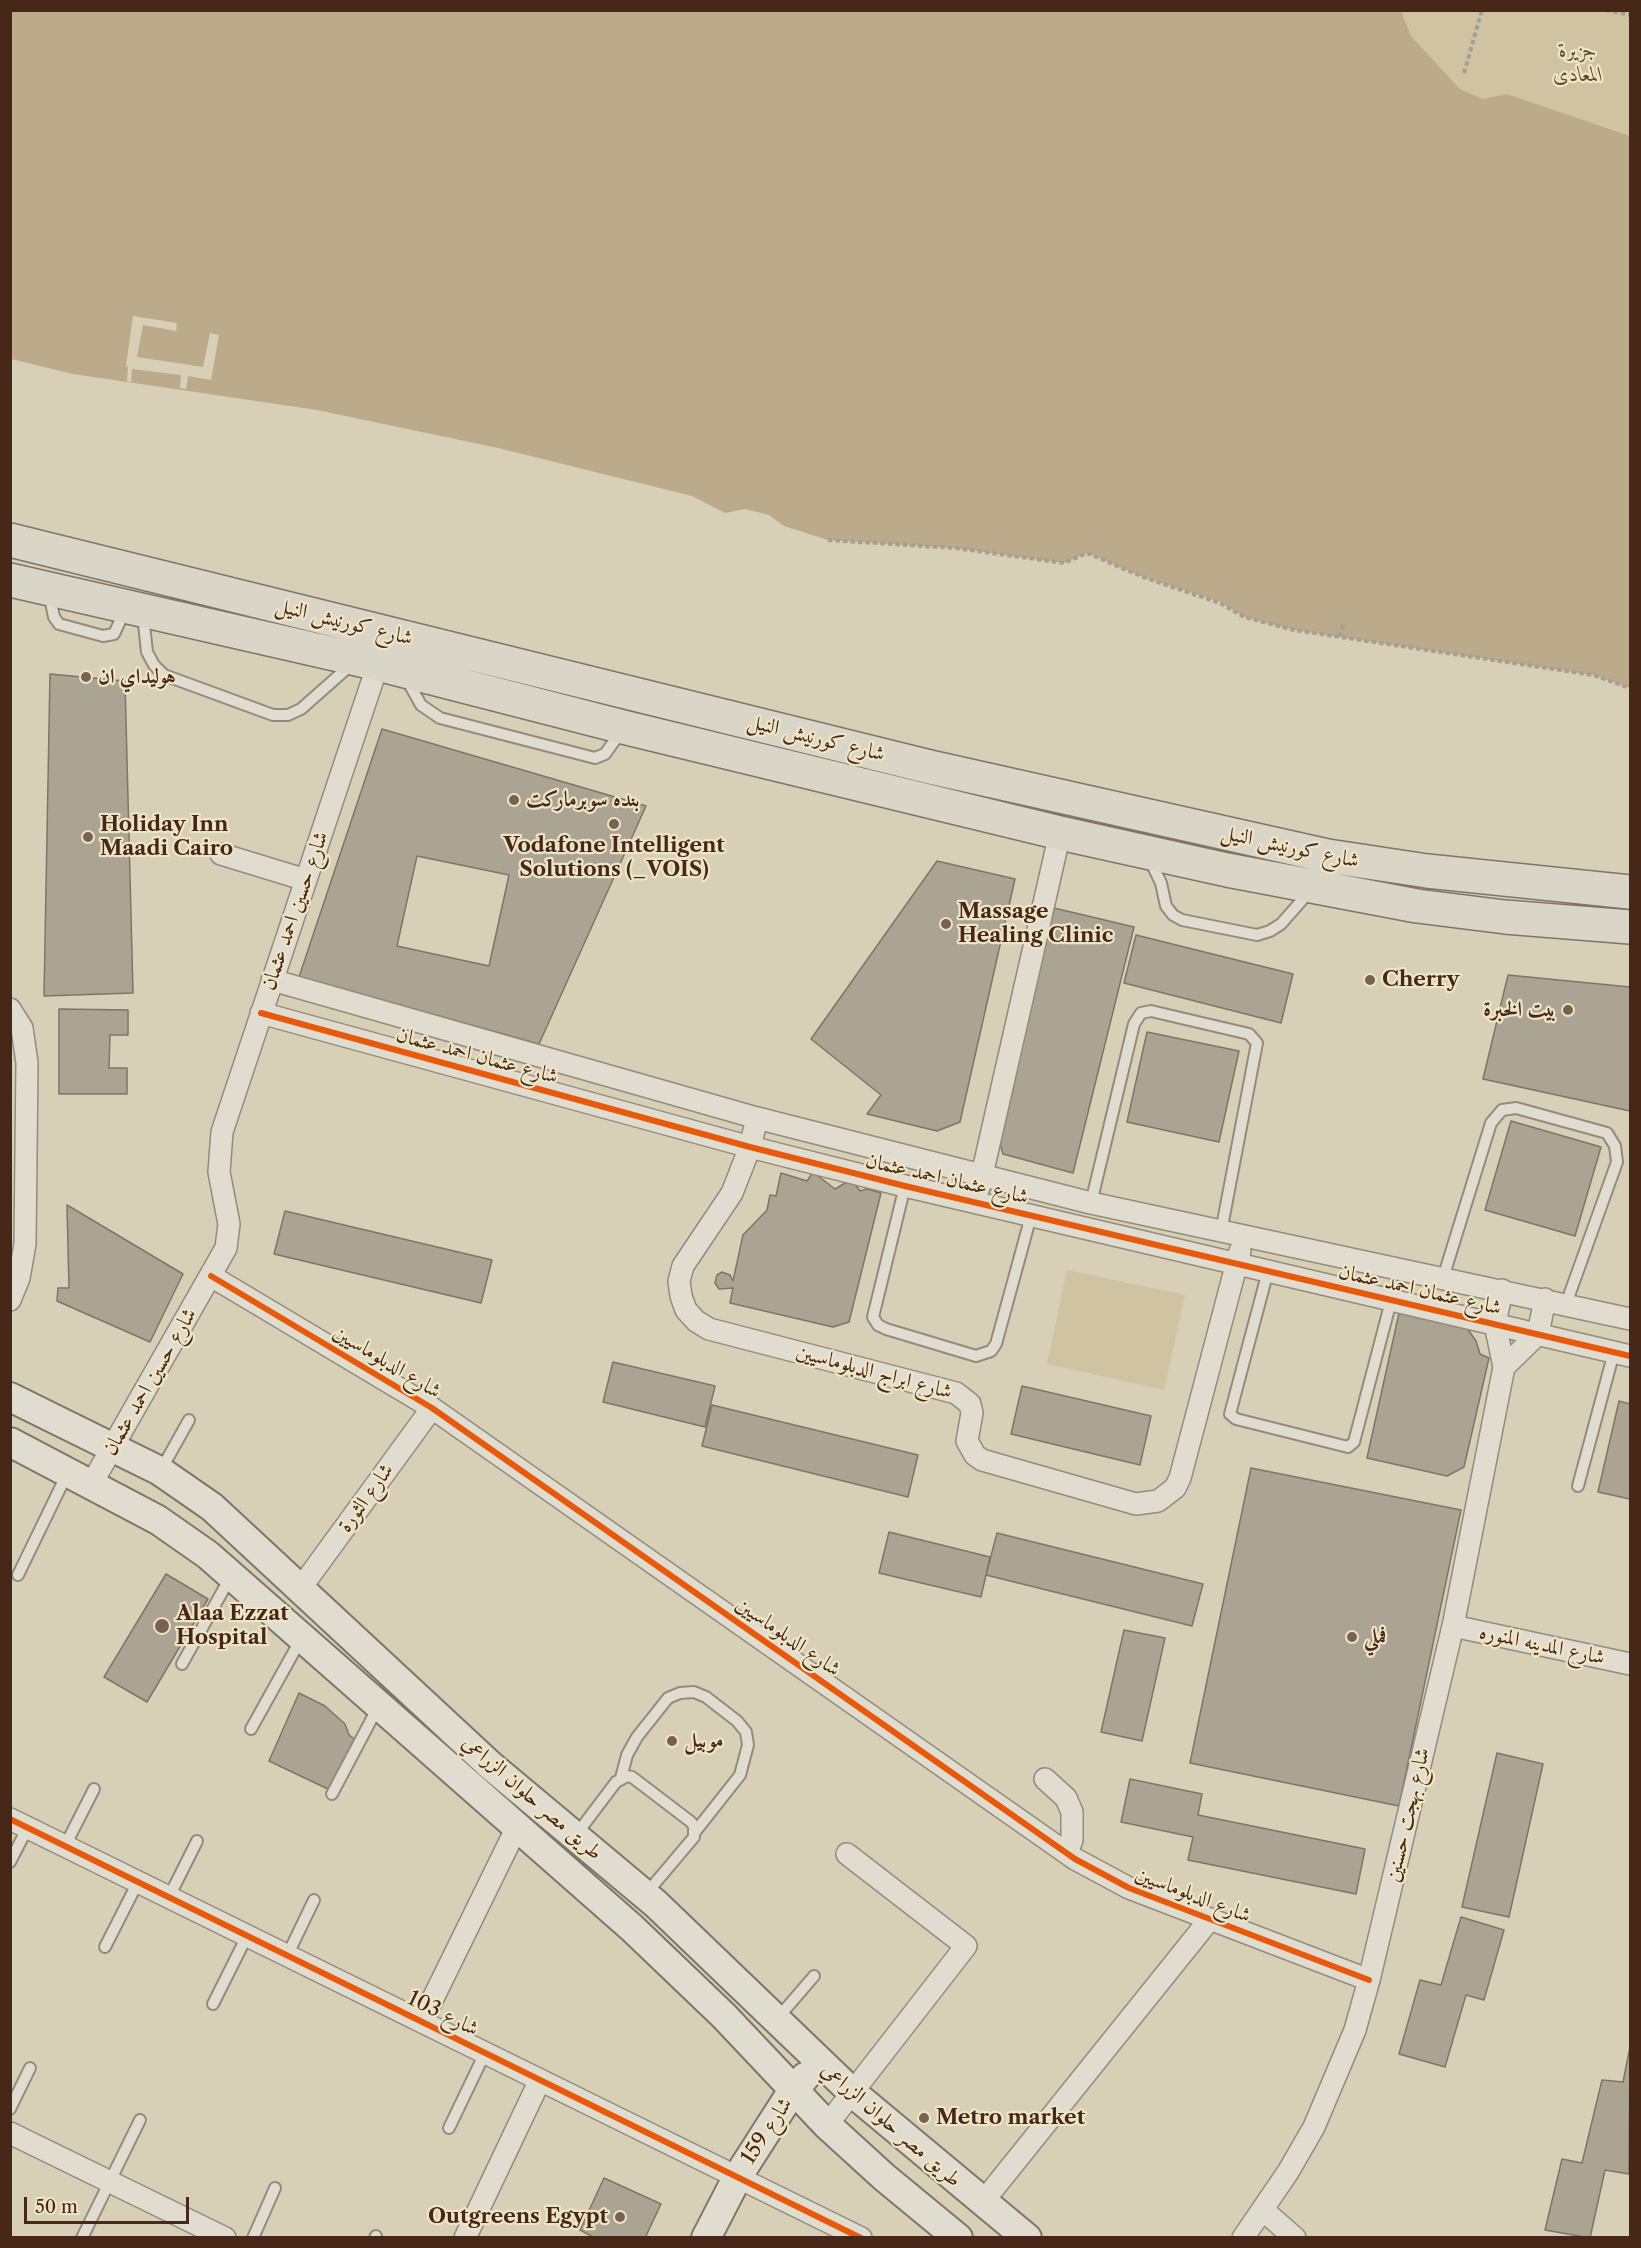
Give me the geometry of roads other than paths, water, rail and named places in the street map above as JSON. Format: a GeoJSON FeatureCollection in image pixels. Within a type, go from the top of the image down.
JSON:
{"type":"FeatureCollection","features":[{"type":"Feature","properties":{"kind":"highway","name":"شارع كورنيش النيل"},"geometry":{"type":"LineString","coordinates":[[10,540],[930,766],[1316,854],[1427,872],[1630,892]]}},
{"type":"Feature","properties":{"kind":"highway","name":"شارع كورنيش النيل"},"geometry":{"type":"LineString","coordinates":[[10,580],[380,664],[623,727],[1145,852],[1418,906],[1494,916],[1630,927]]}},
{"type":"Feature","properties":{"kind":"main road","name":"طريق مصر حلوان الزراعي"},"geometry":{"type":"LineString","coordinates":[[10,1397],[160,1471],[212,1507],[490,1765],[645,1895],[854,2094],[982,2203],[1027,2238]]}},
{"type":"Feature","properties":{"kind":"main road","name":"طريق مصر حلوان الزراعي"},"geometry":{"type":"LineString","coordinates":[[10,1442],[80,1477],[175,1531],[231,1576],[671,1964],[828,2124],[884,2177],[958,2238]]}},
{"type":"Feature","properties":{"kind":"main road","name":"شارع 159"},"geometry":{"type":"LineString","coordinates":[[706,2238],[738,2176],[794,2090],[819,2062]]}},
{"type":"Feature","properties":{"kind":"street","name":"شارع حسين احمد عثمان"},"geometry":{"type":"LineString","coordinates":[[80,1477],[112,1447],[226,1248],[229,1224],[219,1172],[222,1132],[380,664]]}},
{"type":"Feature","properties":{"kind":"street"},"geometry":{"type":"LineString","coordinates":[[976,1203],[1060,833]]}},
{"type":"Feature","properties":{"kind":"street"},"geometry":{"type":"LineString","coordinates":[[221,854],[306,880]]}},
{"type":"Feature","properties":{"kind":"street","name":"شارع عثمان احمد عثمان"},"geometry":{"type":"LineString","coordinates":[[272,980],[757,1119],[982,1176],[1244,1238],[1545,1299],[1630,1319]]}},
{"type":"Feature","properties":{"kind":"street"},"geometry":{"type":"LineString","coordinates":[[10,1009],[22,1028],[27,1063],[24,1252],[19,1278],[10,1300]]}},
{"type":"Feature","properties":{"kind":"street","name":"شارع عثمان احمد عثمان"},"geometry":{"type":"LineString","coordinates":[[261,1013],[750,1148],[1237,1263],[1391,1302],[1622,1354]]}},
{"type":"Feature","properties":{"kind":"street"},"geometry":{"type":"LineString","coordinates":[[514,1083],[524,1053]]}},
{"type":"Feature","properties":{"kind":"street","name":"شارع ابراج الدبلوماسيين"},"geometry":{"type":"LineString","coordinates":[[757,1119],[750,1148],[728,1200],[683,1266],[679,1281],[681,1296],[686,1310],[696,1321],[709,1329],[956,1393],[969,1404],[972,1413],[967,1441],[975,1455],[982,1460],[1136,1504],[1158,1501],[1175,1488],[1180,1478],[1244,1238]]}},
{"type":"Feature","properties":{"kind":"street","name":"شارع الدبلوماسيين"},"geometry":{"type":"LineString","coordinates":[[211,1276],[432,1408],[1101,1875],[1129,1888],[1369,1980]]}},
{"type":"Feature","properties":{"kind":"street"},"geometry":{"type":"LineString","coordinates":[[1495,1324],[1502,1290]]}},
{"type":"Feature","properties":{"kind":"street"},"geometry":{"type":"LineString","coordinates":[[1504,1366],[1538,1334],[1545,1299]]}},
{"type":"Feature","properties":{"kind":"street","name":"شارع بهجت حسنين"},"geometry":{"type":"LineString","coordinates":[[1243,2238],[1314,2127],[1355,2030],[1369,1980],[1453,1626],[1504,1366],[1495,1324]]}},
{"type":"Feature","properties":{"kind":"street","name":"شارع الثورة"},"geometry":{"type":"LineString","coordinates":[[300,1589],[432,1408]]}},
{"type":"Feature","properties":{"kind":"street","name":"شارع المدينه المنوره"},"geometry":{"type":"LineString","coordinates":[[1453,1626],[1630,1664]]}},
{"type":"Feature","properties":{"kind":"street"},"geometry":{"type":"LineString","coordinates":[[1045,1779],[1057,1787],[1072,1812],[1073,1833],[1067,1853]]}},
{"type":"Feature","properties":{"kind":"street","name":"شارع 103"},"geometry":{"type":"LineString","coordinates":[[19,1823],[861,2238]]}},
{"type":"Feature","properties":{"kind":"street"},"geometry":{"type":"LineString","coordinates":[[422,2021],[516,1829]]}},
{"type":"Feature","properties":{"kind":"street"},"geometry":{"type":"LineString","coordinates":[[828,2124],[854,2094],[966,1946],[847,1854]]}},
{"type":"Feature","properties":{"kind":"street"},"geometry":{"type":"LineString","coordinates":[[982,2203],[1210,1919]]}},
{"type":"Feature","properties":{"kind":"street"},"geometry":{"type":"LineString","coordinates":[[465,2238],[540,2080]]}},
{"type":"Feature","properties":{"kind":"street"},"geometry":{"type":"LineString","coordinates":[[10,2133],[225,2238]]}},
{"type":"Feature","properties":{"kind":"street"},"geometry":{"type":"LineString","coordinates":[[1263,2210],[1294,2238]]}},
{"type":"Feature","properties":{"kind":"lane"},"geometry":{"type":"LineString","coordinates":[[134,607],[147,652],[154,665],[164,675],[273,715],[288,715],[301,709],[380,664]]}},
{"type":"Feature","properties":{"kind":"lane"},"geometry":{"type":"LineString","coordinates":[[1145,852],[1161,883],[1166,906],[1173,915],[1182,920],[1257,935],[1281,924],[1313,887]]}},
{"type":"Feature","properties":{"kind":"lane"},"geometry":{"type":"LineString","coordinates":[[1091,1203],[1135,1020],[1146,1011],[1167,1014],[1249,1034],[1257,1043],[1221,1232]]}},
{"type":"Feature","properties":{"kind":"lane"},"geometry":{"type":"LineString","coordinates":[[1443,1278],[1491,1123],[1502,1110],[1516,1108],[1607,1133],[1615,1146],[1617,1162],[1566,1304]]}},
{"type":"Feature","properties":{"kind":"lane"},"geometry":{"type":"LineString","coordinates":[[905,1186],[873,1317],[878,1325],[886,1329],[976,1356],[991,1351],[996,1344],[1031,1216]]}},
{"type":"Feature","properties":{"kind":"lane"},"geometry":{"type":"LineString","coordinates":[[1268,1271],[1230,1414],[1236,1419],[1348,1447],[1354,1442],[1391,1302]]}},
{"type":"Feature","properties":{"kind":"lane"},"geometry":{"type":"LineString","coordinates":[[1578,1486],[1622,1354]]}},
{"type":"Feature","properties":{"kind":"lane"},"geometry":{"type":"LineString","coordinates":[[160,1471],[189,1420]]}},
{"type":"Feature","properties":{"kind":"lane"},"geometry":{"type":"LineString","coordinates":[[18,1575],[80,1477]]}},
{"type":"Feature","properties":{"kind":"lane"},"geometry":{"type":"LineString","coordinates":[[182,1664],[231,1576]]}},
{"type":"Feature","properties":{"kind":"lane"},"geometry":{"type":"LineString","coordinates":[[251,1729],[301,1639]]}},
{"type":"Feature","properties":{"kind":"lane"},"geometry":{"type":"LineString","coordinates":[[576,1835],[621,1778],[627,1755],[637,1737],[668,1698],[680,1693],[694,1692],[706,1697],[737,1721],[746,1732],[748,1745],[740,1775],[695,1832],[694,1837],[645,1895]]}},
{"type":"Feature","properties":{"kind":"lane"},"geometry":{"type":"LineString","coordinates":[[332,1794],[379,1707]]}},
{"type":"Feature","properties":{"kind":"lane"},"geometry":{"type":"LineString","coordinates":[[621,1778],[632,1777],[691,1821],[695,1832]]}},
{"type":"Feature","properties":{"kind":"lane"},"geometry":{"type":"LineString","coordinates":[[65,1846],[94,1789]]}},
{"type":"Feature","properties":{"kind":"lane"},"geometry":{"type":"LineString","coordinates":[[10,1862],[19,1823]]}},
{"type":"Feature","properties":{"kind":"lane"},"geometry":{"type":"LineString","coordinates":[[169,1898],[197,1841]]}},
{"type":"Feature","properties":{"kind":"lane"},"geometry":{"type":"LineString","coordinates":[[105,1947],[138,1882]]}},
{"type":"Feature","properties":{"kind":"lane"},"geometry":{"type":"LineString","coordinates":[[287,1956],[314,1900]]}},
{"type":"Feature","properties":{"kind":"lane"},"geometry":{"type":"LineString","coordinates":[[213,2004],[247,1936]]}},
{"type":"Feature","properties":{"kind":"lane"},"geometry":{"type":"LineString","coordinates":[[776,2020],[814,1976]]}},
{"type":"Feature","properties":{"kind":"lane"},"geometry":{"type":"LineString","coordinates":[[448,2128],[485,2053]]}},
{"type":"Feature","properties":{"kind":"lane"},"geometry":{"type":"LineString","coordinates":[[10,2109],[30,2068]]}},
{"type":"Feature","properties":{"kind":"lane"},"geometry":{"type":"LineString","coordinates":[[82,2238],[141,2120]]}},
{"type":"Feature","properties":{"kind":"lane"},"geometry":{"type":"LineString","coordinates":[[253,2238],[275,2188]]}},
{"type":"Feature","properties":{"kind":"place","name":"هوليداي ان"},"geometry":{"type":"Point","coordinates":[86,677]}},
{"type":"Feature","properties":{"kind":"place","name":"بنده سوبرماركت"},"geometry":{"type":"Point","coordinates":[514,800]}},
{"type":"Feature","properties":{"kind":"place","name":"Vodafone Intelligent Solutions (_VOIS)"},"geometry":{"type":"Point","coordinates":[614,824]}},
{"type":"Feature","properties":{"kind":"place","name":"Holiday Inn Maadi Cairo"},"geometry":{"type":"Point","coordinates":[88,837]}},
{"type":"Feature","properties":{"kind":"place","name":"Massage Healing Clinic"},"geometry":{"type":"Point","coordinates":[946,924]}},
{"type":"Feature","properties":{"kind":"place","name":"Cherry"},"geometry":{"type":"Point","coordinates":[1370,980]}},
{"type":"Feature","properties":{"kind":"place","name":"بيت الخبرة"},"geometry":{"type":"Point","coordinates":[1568,1010]}},
{"type":"Feature","properties":{"kind":"place","name":"Alaa Ezzat Hospital"},"geometry":{"type":"Point","coordinates":[162,1626]}},
{"type":"Feature","properties":{"kind":"place","name":"فملي"},"geometry":{"type":"Point","coordinates":[1352,1637]}},
{"type":"Feature","properties":{"kind":"place","name":"موبيل"},"geometry":{"type":"Point","coordinates":[672,1741]}},
{"type":"Feature","properties":{"kind":"place","name":"Metro market"},"geometry":{"type":"Point","coordinates":[924,2118]}},
{"type":"Feature","properties":{"kind":"place","name":"Outgreens Egypt"},"geometry":{"type":"Point","coordinates":[620,2217]}},
{"type":"Feature","properties":{"kind":"park label","name":"جزيرة المعادى"},"geometry":{"type":"Point","coordinates":[1578,63]}}]}
